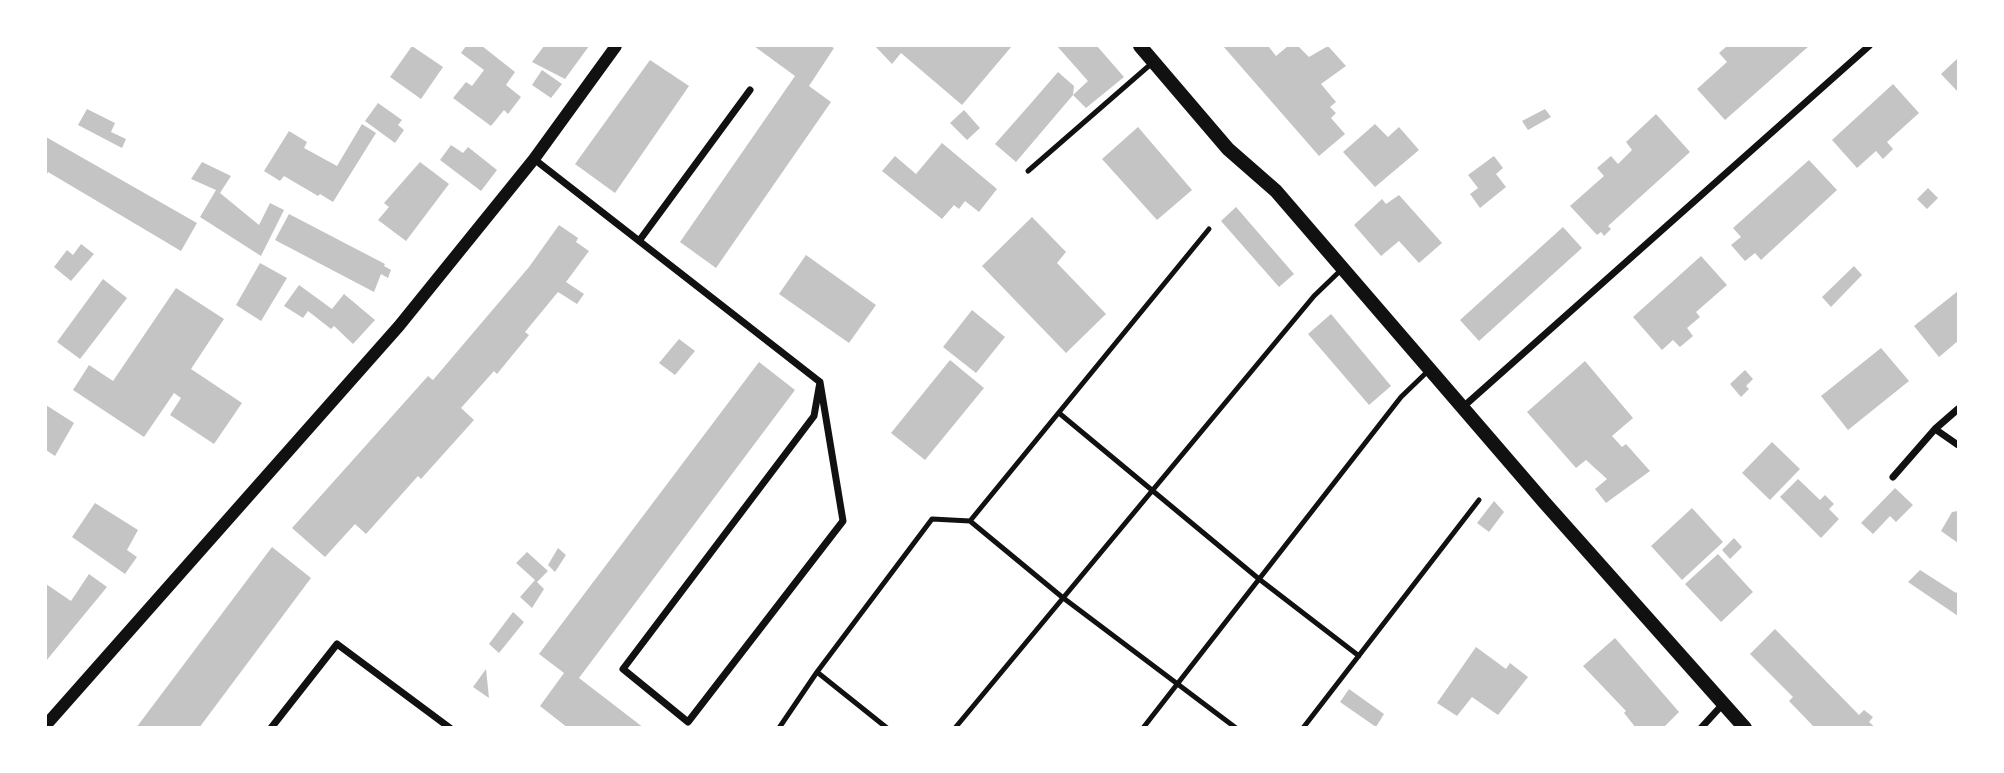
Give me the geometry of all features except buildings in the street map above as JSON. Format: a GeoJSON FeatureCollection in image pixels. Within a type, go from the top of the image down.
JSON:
{"type":"FeatureCollection","features":[{"type":"Feature","properties":{"kind":"main road"},"geometry":{"type":"LineString","coordinates":[[1140,46],[1228,149],[1276,191],[1745,727]]}},
{"type":"Feature","properties":{"kind":"street"},"geometry":{"type":"LineString","coordinates":[[46,725],[399,326],[534,159],[616,46]]}},
{"type":"Feature","properties":{"kind":"street"},"geometry":{"type":"LineString","coordinates":[[1463,407],[1869,46]]}},
{"type":"Feature","properties":{"kind":"street"},"geometry":{"type":"LineString","coordinates":[[639,241],[750,89]]}},
{"type":"Feature","properties":{"kind":"street"},"geometry":{"type":"LineString","coordinates":[[534,159],[820,382],[843,521],[688,722],[623,669],[814,416],[820,382]]}},
{"type":"Feature","properties":{"kind":"street"},"geometry":{"type":"LineString","coordinates":[[1893,477],[1935,429],[1958,409]]}},
{"type":"Feature","properties":{"kind":"street"},"geometry":{"type":"LineString","coordinates":[[1935,429],[1958,445]]}},
{"type":"Feature","properties":{"kind":"street"},"geometry":{"type":"LineString","coordinates":[[271,727],[337,644],[450,727]]}},
{"type":"Feature","properties":{"kind":"street"},"geometry":{"type":"LineString","coordinates":[[1701,727],[1724,703]]}},
{"type":"Feature","properties":{"kind":"lane"},"geometry":{"type":"LineString","coordinates":[[1028,171],[1154,62]]}},
{"type":"Feature","properties":{"kind":"lane"},"geometry":{"type":"LineString","coordinates":[[970,521],[1209,229]]}},
{"type":"Feature","properties":{"kind":"lane"},"geometry":{"type":"LineString","coordinates":[[955,727],[1314,296],[1343,268]]}},
{"type":"Feature","properties":{"kind":"lane"},"geometry":{"type":"LineString","coordinates":[[1143,727],[1401,397],[1430,369]]}},
{"type":"Feature","properties":{"kind":"lane"},"geometry":{"type":"LineString","coordinates":[[1059,413],[1259,579],[1359,656]]}},
{"type":"Feature","properties":{"kind":"lane"},"geometry":{"type":"LineString","coordinates":[[1303,727],[1479,500]]}},
{"type":"Feature","properties":{"kind":"lane"},"geometry":{"type":"LineString","coordinates":[[779,727],[932,519],[970,521],[1062,597],[1236,727]]}},
{"type":"Feature","properties":{"kind":"lane"},"geometry":{"type":"LineString","coordinates":[[817,672],[887,727]]}}]}
